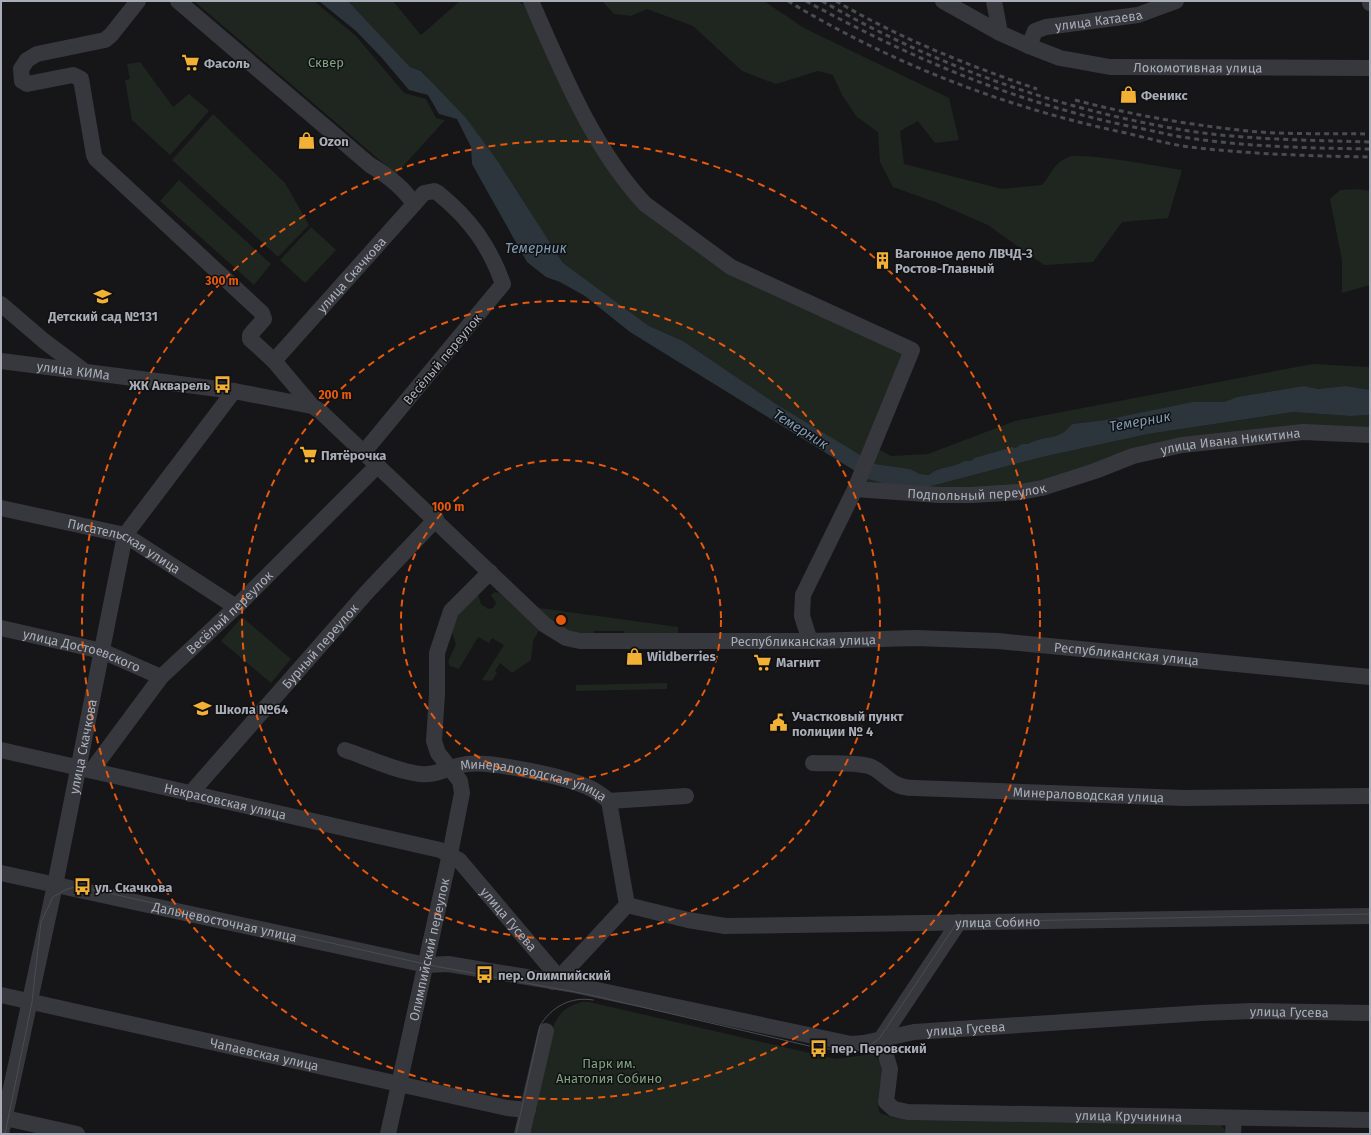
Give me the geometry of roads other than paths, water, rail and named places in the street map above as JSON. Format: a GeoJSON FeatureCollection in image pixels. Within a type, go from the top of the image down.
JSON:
{"type":"FeatureCollection","features":[{"type":"Feature","properties":{"kind":"street","name":"Республиканская улица"},"geometry":{"type":"LineString","coordinates":[[138,1],[111,35],[105,40],[32,56],[21,69],[22,81],[27,84],[72,75],[81,79],[94,155],[96,159],[262,312],[264,319],[249,337],[274,361],[312,406],[320,411],[436,519],[545,625],[566,638],[580,641],[810,641],[916,638],[998,641],[1370,677]]}},
{"type":"Feature","properties":{"kind":"street"},"geometry":{"type":"LineString","coordinates":[[178,1],[370,166],[395,182],[414,204]]}},
{"type":"Feature","properties":{"kind":"street"},"geometry":{"type":"LineString","coordinates":[[531,1],[584,118],[634,192],[645,204],[731,267],[912,350],[855,488],[803,595],[802,616],[810,641]]}},
{"type":"Feature","properties":{"kind":"street","name":"Локомотивная улица"},"geometry":{"type":"LineString","coordinates":[[943,1],[1000,33],[1029,46],[1060,58],[1110,67],[1370,68]]}},
{"type":"Feature","properties":{"kind":"street"},"geometry":{"type":"LineString","coordinates":[[994,1],[1000,33]]}},
{"type":"Feature","properties":{"kind":"street","name":"улица Катаева"},"geometry":{"type":"LineString","coordinates":[[1029,46],[1035,31],[1046,27],[1138,16],[1176,1]]}},
{"type":"Feature","properties":{"kind":"street","name":"улица Скачкова"},"geometry":{"type":"LineString","coordinates":[[274,361],[424,193],[430,191],[438,193],[457,208],[472,226],[492,259],[503,284]]}},
{"type":"Feature","properties":{"kind":"street","name":"Весёлый переулок"},"geometry":{"type":"LineString","coordinates":[[364,452],[503,284]]}},
{"type":"Feature","properties":{"kind":"street"},"geometry":{"type":"LineString","coordinates":[[1,304],[44,341],[85,372]]}},
{"type":"Feature","properties":{"kind":"street","name":"улица КИМа"},"geometry":{"type":"LineString","coordinates":[[1,361],[234,391],[312,406]]}},
{"type":"Feature","properties":{"kind":"street","name":"улица Скачкова"},"geometry":{"type":"LineString","coordinates":[[1,1134],[3,1117],[55,884],[85,768],[102,651],[125,535],[234,391]]}},
{"type":"Feature","properties":{"kind":"street","name":"улица Ивана Никитина"},"geometry":{"type":"LineString","coordinates":[[1095,470],[1139,454],[1182,445],[1303,432],[1370,435]]}},
{"type":"Feature","properties":{"kind":"street","name":"Весёлый переулок"},"geometry":{"type":"LineString","coordinates":[[85,768],[161,677],[236,607],[378,465]]}},
{"type":"Feature","properties":{"kind":"street","name":"Подпольный переулок"},"geometry":{"type":"LineString","coordinates":[[855,488],[939,495],[1000,494],[1042,488],[1095,470]]}},
{"type":"Feature","properties":{"kind":"street","name":"Писательская улица"},"geometry":{"type":"LineString","coordinates":[[1,508],[125,535],[236,607]]}},
{"type":"Feature","properties":{"kind":"street","name":"Бурный переулок"},"geometry":{"type":"LineString","coordinates":[[190,794],[367,592],[436,519]]}},
{"type":"Feature","properties":{"kind":"street","name":"Олимпийский переулок"},"geometry":{"type":"LineString","coordinates":[[388,1134],[426,965],[462,792],[460,781],[435,748],[434,741],[437,694],[436,662],[439,644],[451,611],[490,572]]}},
{"type":"Feature","properties":{"kind":"street","name":"улица Достоевского"},"geometry":{"type":"LineString","coordinates":[[1,628],[102,651],[161,677]]}},
{"type":"Feature","properties":{"kind":"street","name":"Некрасовская улица"},"geometry":{"type":"LineString","coordinates":[[1,750],[440,850],[450,854]]}},
{"type":"Feature","properties":{"kind":"street"},"geometry":{"type":"LineString","coordinates":[[345,750],[419,774],[436,773],[450,768]]}},
{"type":"Feature","properties":{"kind":"street","name":"Минераловодская улица"},"geometry":{"type":"LineString","coordinates":[[450,768],[478,763],[568,780],[592,789],[609,801],[686,796]]}},
{"type":"Feature","properties":{"kind":"street","name":"Минераловодская улица"},"geometry":{"type":"LineString","coordinates":[[813,763],[869,766],[879,771],[894,783],[915,788],[1184,798],[1370,796]]}},
{"type":"Feature","properties":{"kind":"street"},"geometry":{"type":"LineString","coordinates":[[561,981],[627,905],[609,801]]}},
{"type":"Feature","properties":{"kind":"street","name":"улица Гусева"},"geometry":{"type":"LineString","coordinates":[[450,854],[458,860],[561,981]]}},
{"type":"Feature","properties":{"kind":"street","name":"Дальневосточная улица"},"geometry":{"type":"LineString","coordinates":[[1,873],[426,965]]}},
{"type":"Feature","properties":{"kind":"street","name":"улица Собино"},"geometry":{"type":"LineString","coordinates":[[627,905],[688,920],[725,926],[1370,916]]}},
{"type":"Feature","properties":{"kind":"street"},"geometry":{"type":"LineString","coordinates":[[882,1039],[959,922]]}},
{"type":"Feature","properties":{"kind":"street","name":"улица Гусева"},"geometry":{"type":"LineString","coordinates":[[426,965],[448,964],[561,981],[851,1044],[864,1043],[914,1032],[1201,1013],[1252,1011],[1370,1013]]}},
{"type":"Feature","properties":{"kind":"street","name":"Чапаевская улица"},"geometry":{"type":"LineString","coordinates":[[1,995],[506,1108],[528,1110]]}},
{"type":"Feature","properties":{"kind":"street"},"geometry":{"type":"LineString","coordinates":[[522,1134],[546,1031]]}},
{"type":"Feature","properties":{"kind":"street","name":"улица Кручинина"},"geometry":{"type":"LineString","coordinates":[[882,1039],[890,1069],[886,1096],[889,1105],[894,1110],[908,1112],[1370,1120]]}},
{"type":"Feature","properties":{"kind":"street"},"geometry":{"type":"LineString","coordinates":[[3,1117],[77,1134]]}},
{"type":"Feature","properties":{"kind":"street"},"geometry":{"type":"LineString","coordinates":[[1233,1134],[1234,1118]]}},
{"type":"Feature","properties":{"kind":"water","name":"Темерник"},"geometry":{"type":"Polygon","coordinates":[[[319,1],[348,1],[410,67],[421,71],[466,118],[499,163],[563,263],[649,326],[683,341],[776,404],[875,464],[910,469],[920,474],[929,475],[937,470],[956,465],[964,461],[971,461],[974,458],[1012,447],[1016,448],[1022,444],[1028,444],[1040,439],[1057,436],[1067,430],[1072,424],[1105,420],[1193,402],[1224,402],[1237,397],[1304,386],[1318,389],[1346,386],[1370,390],[1370,415],[1350,416],[1293,412],[1148,434],[1042,457],[928,487],[898,487],[868,479],[630,332],[585,296],[560,282],[546,277],[527,262],[472,164],[471,147],[457,119],[439,114],[428,95],[409,90],[382,58],[356,31],[319,1]]]}},
{"type":"Feature","properties":{"kind":"tram line"},"geometry":{"type":"LineString","coordinates":[[5,1134],[32,1002],[41,922],[53,897],[74,887],[82,887],[429,965],[586,994],[818,1048],[843,1051],[864,1048],[879,1039],[956,924],[960,922],[1370,914]]}},
{"type":"Feature","properties":{"kind":"tram line"},"geometry":{"type":"LineString","coordinates":[[516,1134],[540,1026],[550,1013],[562,1004],[569,1001],[585,999],[593,1000]]}},
{"type":"Feature","properties":{"kind":"railway"},"geometry":{"type":"LineString","coordinates":[[788,1],[868,45],[909,64],[994,97],[1082,123],[1165,143],[1189,147],[1280,154],[1370,157]]}},
{"type":"Feature","properties":{"kind":"railway"},"geometry":{"type":"LineString","coordinates":[[806,1],[886,42],[967,77],[1009,93],[1094,118],[1176,136],[1212,141],[1279,146],[1370,149]]}},
{"type":"Feature","properties":{"kind":"railway"},"geometry":{"type":"LineString","coordinates":[[822,1],[909,46],[954,65],[1046,98],[1093,111],[1141,122],[1212,134],[1280,139],[1370,142]]}},
{"type":"Feature","properties":{"kind":"railway"},"geometry":{"type":"LineString","coordinates":[[836,1],[884,27],[934,50],[1037,89]]}},
{"type":"Feature","properties":{"kind":"railway"},"geometry":{"type":"LineString","coordinates":[[1075,100],[1139,115],[1226,129],[1278,133],[1370,134]]}},
{"type":"Feature","properties":{"kind":"place","name":"Фасоль"},"geometry":{"type":"Point","coordinates":[191,63]}},
{"type":"Feature","properties":{"kind":"place","name":"Феникс"},"geometry":{"type":"Point","coordinates":[1128,95]}},
{"type":"Feature","properties":{"kind":"place","name":"Ozon"},"geometry":{"type":"Point","coordinates":[306,141]}},
{"type":"Feature","properties":{"kind":"place","name":"Вагонное депо ЛВЧД-3 Ростов-Главный"},"geometry":{"type":"Point","coordinates":[882,260]}},
{"type":"Feature","properties":{"kind":"place","name":"Детский сад №131"},"geometry":{"type":"Point","coordinates":[103,297]}},
{"type":"Feature","properties":{"kind":"place","name":"ЖК Акварель"},"geometry":{"type":"Point","coordinates":[223,385]}},
{"type":"Feature","properties":{"kind":"place","name":"Пятёрочка"},"geometry":{"type":"Point","coordinates":[308,455]}},
{"type":"Feature","properties":{"kind":"place","name":"Wildberries"},"geometry":{"type":"Point","coordinates":[634,656]}},
{"type":"Feature","properties":{"kind":"place","name":"Магнит"},"geometry":{"type":"Point","coordinates":[763,662]}},
{"type":"Feature","properties":{"kind":"place","name":"Школа №64"},"geometry":{"type":"Point","coordinates":[202,709]}},
{"type":"Feature","properties":{"kind":"place","name":"Участковый пункт полиции № 4"},"geometry":{"type":"Point","coordinates":[779,723]}},
{"type":"Feature","properties":{"kind":"place","name":"ул. Скачкова"},"geometry":{"type":"Point","coordinates":[82,887]}},
{"type":"Feature","properties":{"kind":"place","name":"пер. Олимпийский"},"geometry":{"type":"Point","coordinates":[485,975]}},
{"type":"Feature","properties":{"kind":"place","name":"пер. Перовский"},"geometry":{"type":"Point","coordinates":[818,1048]}},
{"type":"Feature","properties":{"kind":"park label","name":"Сквер"},"geometry":{"type":"Point","coordinates":[326,62]}},
{"type":"Feature","properties":{"kind":"park label","name":"Парк им. Анатолия Собино"},"geometry":{"type":"Point","coordinates":[609,1070]}}]}
